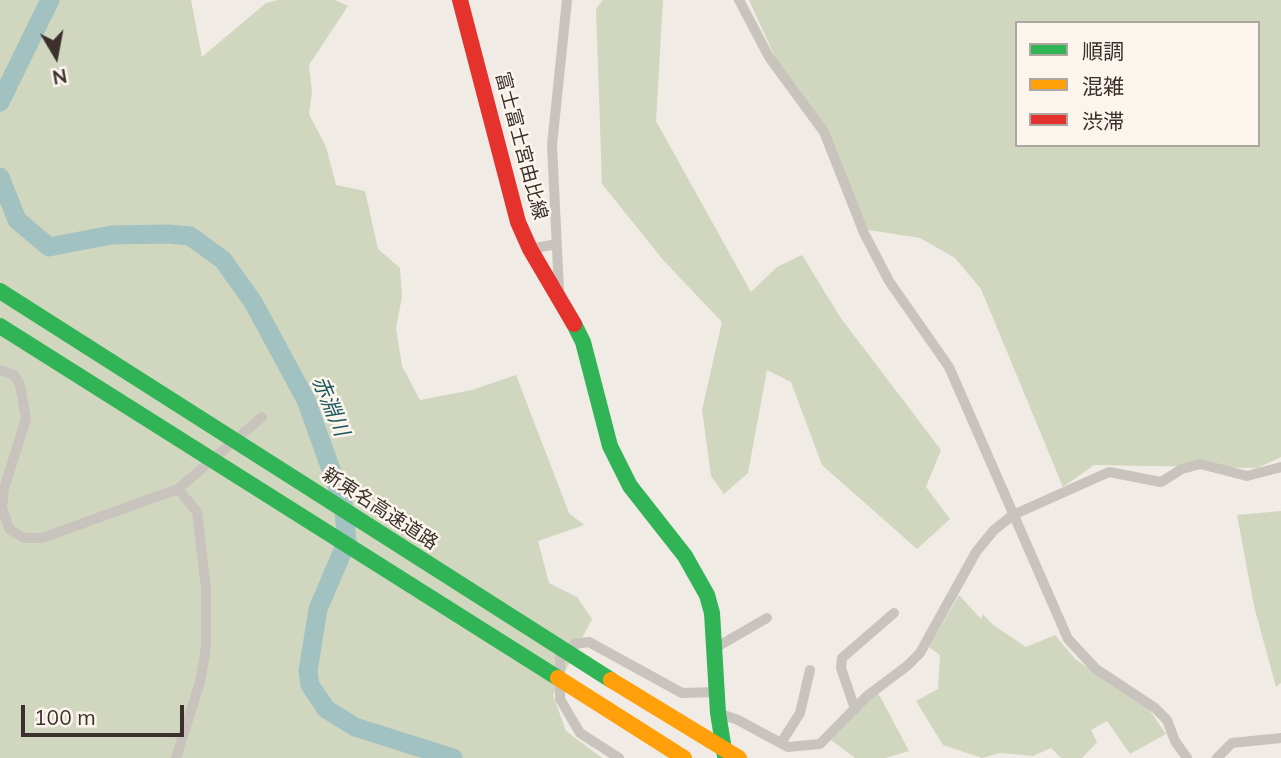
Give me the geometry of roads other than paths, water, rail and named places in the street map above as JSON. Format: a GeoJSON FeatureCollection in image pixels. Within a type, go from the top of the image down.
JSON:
{"type":"FeatureCollection","features":[{"type":"Feature","properties":{"kind":"main road","name":"富士富士宮由比線"},"geometry":{"type":"LineString","coordinates":[[460,0],[507,189],[530,249],[560,296],[583,342],[610,446],[630,486],[700,578],[712,613],[718,713],[726,758]]}},
{"type":"Feature","properties":{"kind":"main road","name":"新東名高速道路"},"geometry":{"type":"LineString","coordinates":[[0,291],[537,634],[739,758]]}},
{"type":"Feature","properties":{"kind":"main road"},"geometry":{"type":"LineString","coordinates":[[0,326],[684,758]]}},
{"type":"Feature","properties":{"kind":"street"},"geometry":{"type":"LineString","coordinates":[[560,296],[552,145],[567,0]]}},
{"type":"Feature","properties":{"kind":"street"},"geometry":{"type":"LineString","coordinates":[[739,0],[769,57],[824,132],[864,233],[889,281],[949,367],[1068,639],[1096,669],[1155,708],[1167,720],[1175,741],[1187,758]]}},
{"type":"Feature","properties":{"kind":"street"},"geometry":{"type":"LineString","coordinates":[[530,249],[557,244]]}},
{"type":"Feature","properties":{"kind":"street"},"geometry":{"type":"LineString","coordinates":[[0,369],[14,375],[20,386],[26,419],[4,489],[2,508],[9,529],[24,538],[42,538],[178,489],[262,417]]}},
{"type":"Feature","properties":{"kind":"street"},"geometry":{"type":"LineString","coordinates":[[718,713],[738,720],[781,743],[804,748],[820,744],[855,709],[920,653],[976,552],[995,530],[1013,515],[1109,472],[1161,482],[1182,468],[1200,464],[1247,475],[1281,467]]}},
{"type":"Feature","properties":{"kind":"street"},"geometry":{"type":"LineString","coordinates":[[176,758],[201,682],[206,648],[206,587],[197,512],[178,489]]}},
{"type":"Feature","properties":{"kind":"street"},"geometry":{"type":"LineString","coordinates":[[855,709],[841,668],[842,658],[894,613]]}},
{"type":"Feature","properties":{"kind":"street"},"geometry":{"type":"LineString","coordinates":[[715,648],[767,618]]}},
{"type":"Feature","properties":{"kind":"street"},"geometry":{"type":"LineString","coordinates":[[620,758],[580,733],[560,699],[561,658],[575,644],[589,642],[682,693],[717,692]]}},
{"type":"Feature","properties":{"kind":"street"},"geometry":{"type":"LineString","coordinates":[[781,743],[804,712],[810,670]]}},
{"type":"Feature","properties":{"kind":"street"},"geometry":{"type":"LineString","coordinates":[[1217,758],[1232,743],[1281,738]]}},
{"type":"Feature","properties":{"kind":"waterway","name":"赤淵川"},"geometry":{"type":"LineString","coordinates":[[0,102],[50,0]]}},
{"type":"Feature","properties":{"kind":"waterway","name":"赤淵川"},"geometry":{"type":"LineString","coordinates":[[0,177],[17,220],[49,247],[111,235],[168,234],[190,236],[223,260],[253,302],[306,400],[343,503],[347,541],[318,609],[308,671],[310,685],[326,709],[355,727],[453,758]]}}]}
